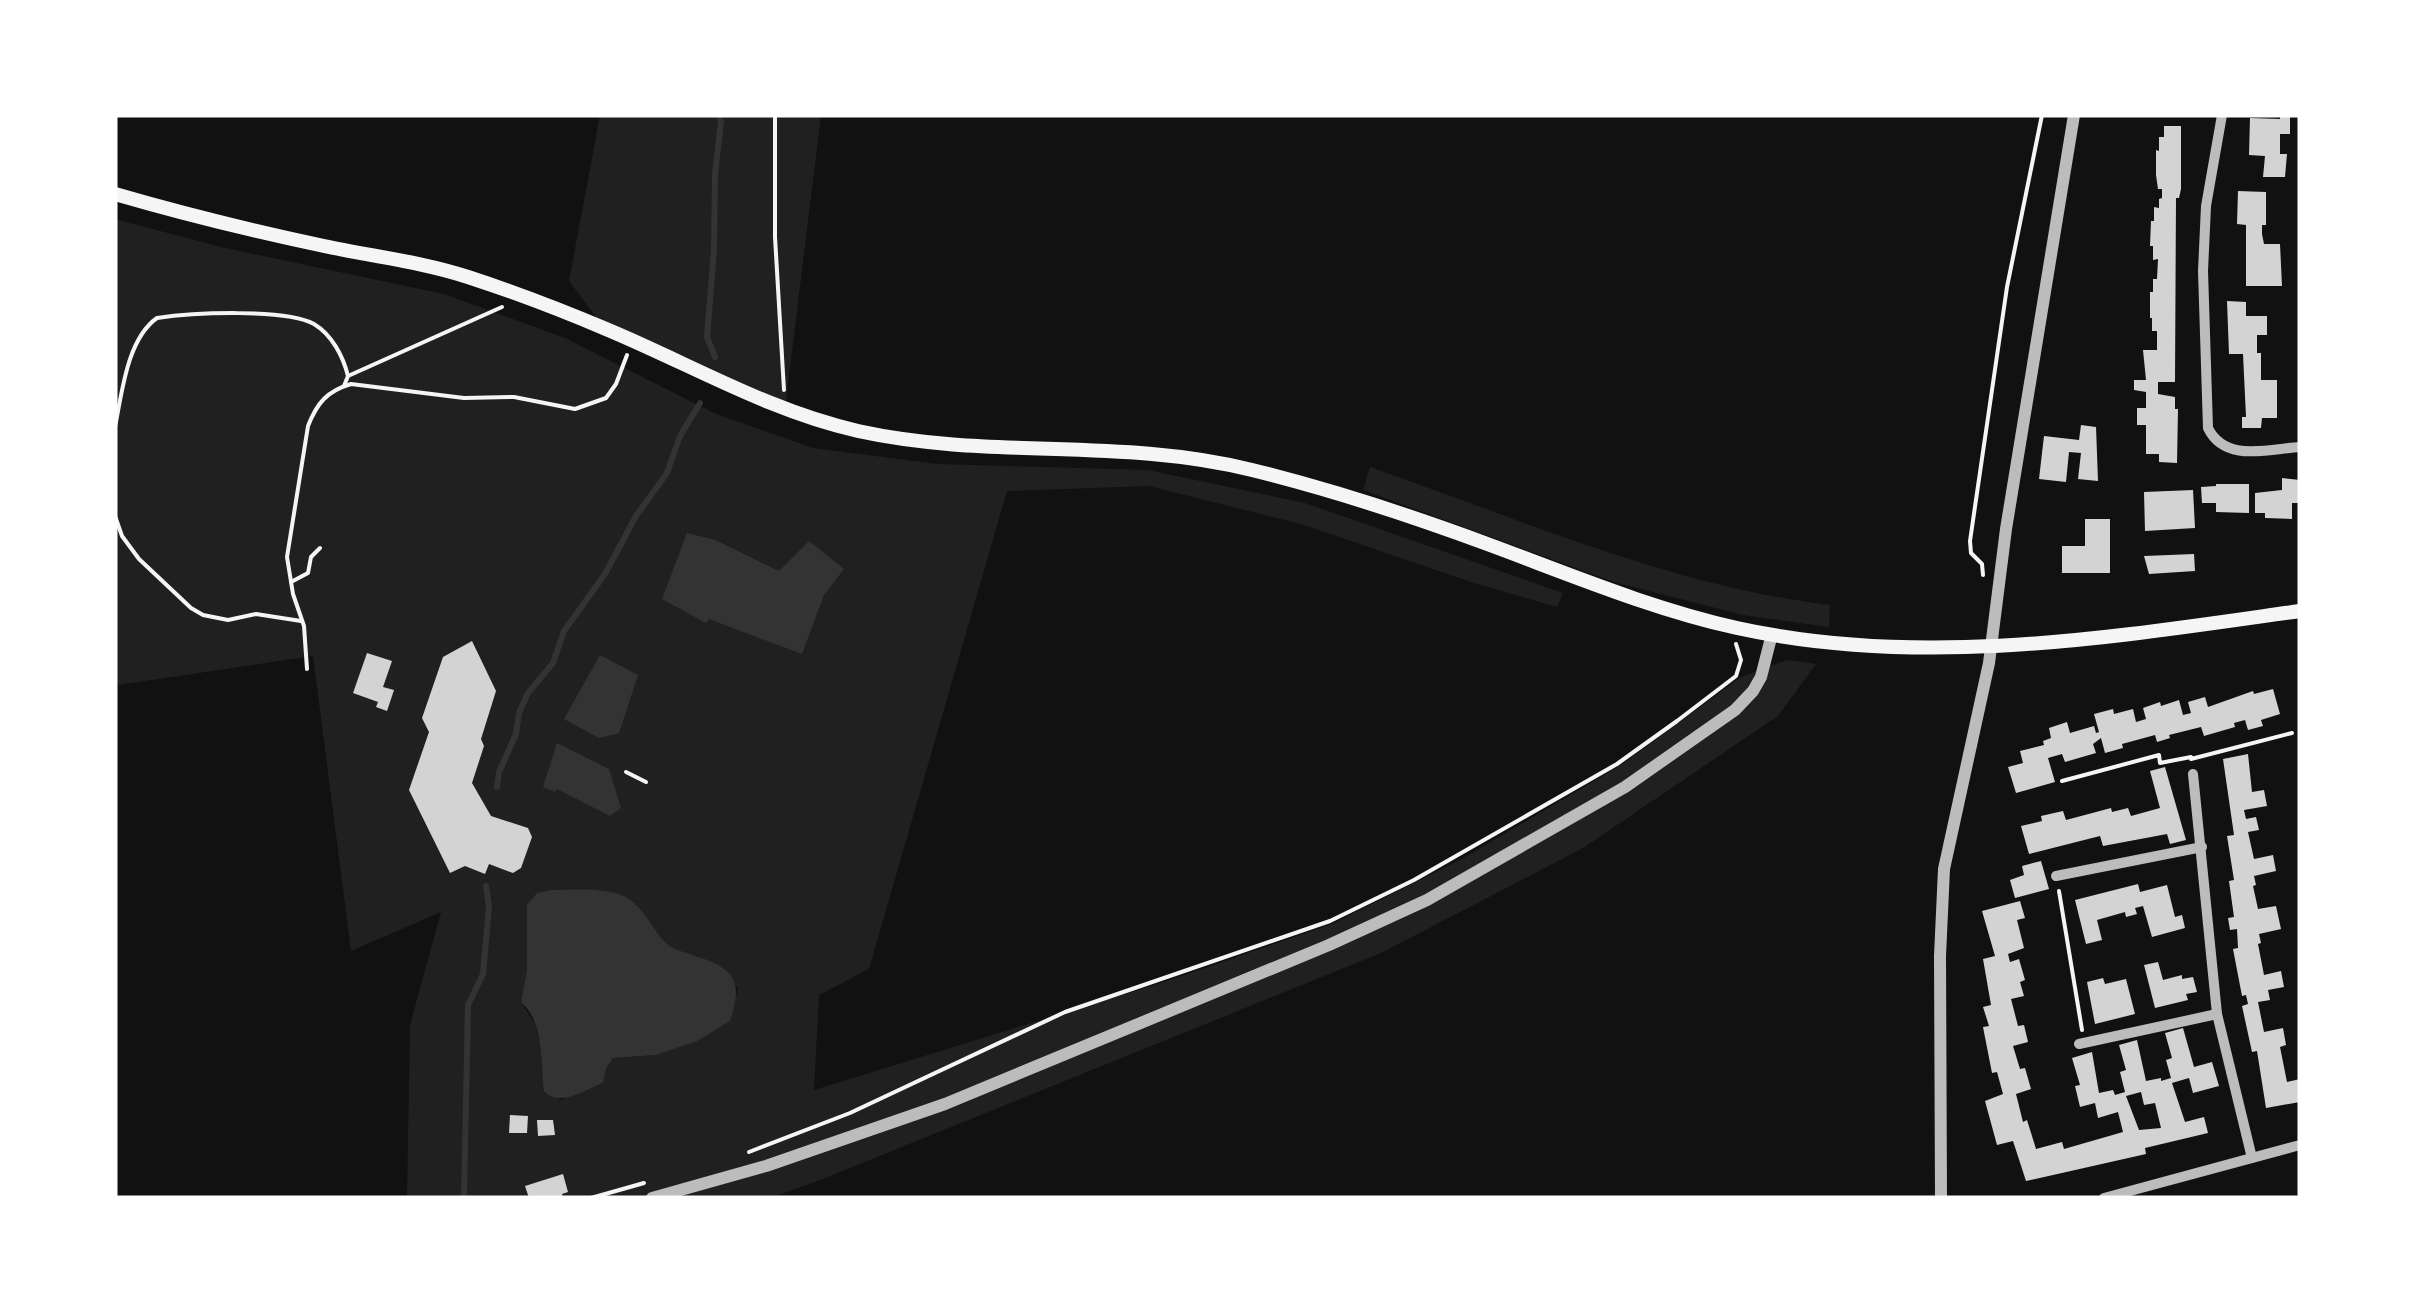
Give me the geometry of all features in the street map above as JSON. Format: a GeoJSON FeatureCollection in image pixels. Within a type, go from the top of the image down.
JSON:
{"type":"FeatureCollection","features":[{"type":"Feature","properties":{"kind":"main road"},"geometry":{"type":"LineString","coordinates":[[115,194],[225,226],[464,276],[606,328],[785,409],[856,430],[928,442],[1150,451],[1250,469],[1420,520],[1690,616],[1772,634],[1890,648],[1991,648],[2300,610]]}},
{"type":"Feature","properties":{"kind":"street"},"geometry":{"type":"LineString","coordinates":[[1942,1198],[1943,882],[1991,648],[2006,529],[2074,115]]}},
{"type":"Feature","properties":{"kind":"street"},"geometry":{"type":"LineString","coordinates":[[2222,115],[2206,206],[2203,350],[2208,428],[2225,448],[2240,451],[2300,446]]}},
{"type":"Feature","properties":{"kind":"street"},"geometry":{"type":"LineString","coordinates":[[652,1198],[766,1166],[945,1104],[1329,945],[1427,900],[1625,787],[1734,710],[1761,677],[1772,634]]}},
{"type":"Feature","properties":{"kind":"street"},"geometry":{"type":"LineString","coordinates":[[2193,774],[2217,1014],[2252,1158]]}},
{"type":"Feature","properties":{"kind":"street"},"geometry":{"type":"LineString","coordinates":[[2056,876],[2202,847]]}},
{"type":"Feature","properties":{"kind":"street"},"geometry":{"type":"LineString","coordinates":[[2079,1044],[2217,1014]]}},
{"type":"Feature","properties":{"kind":"street"},"geometry":{"type":"LineString","coordinates":[[2104,1198],[2300,1145]]}},
{"type":"Feature","properties":{"kind":"path"},"geometry":{"type":"LineString","coordinates":[[776,115],[775,254],[785,409]]}},
{"type":"Feature","properties":{"kind":"path"},"geometry":{"type":"LineString","coordinates":[[1983,578],[1982,564],[1971,552],[1970,541],[2007,287],[2042,115]]}},
{"type":"Feature","properties":{"kind":"path"},"geometry":{"type":"LineString","coordinates":[[348,376],[502,306],[488,301]]}},
{"type":"Feature","properties":{"kind":"path"},"geometry":{"type":"LineString","coordinates":[[115,426],[133,356],[147,326],[157,318],[249,314],[302,319],[329,336],[340,352],[348,376],[344,386]]}},
{"type":"Feature","properties":{"kind":"path"},"geometry":{"type":"LineString","coordinates":[[307,669],[302,622],[291,582],[288,540],[308,426],[316,406],[336,388],[381,386],[464,398],[514,397],[575,409],[606,398],[627,355]]}},
{"type":"Feature","properties":{"kind":"path"},"geometry":{"type":"LineString","coordinates":[[115,516],[122,536],[139,559],[203,615],[228,620],[256,614],[302,622]]}},
{"type":"Feature","properties":{"kind":"path"},"geometry":{"type":"LineString","coordinates":[[291,582],[308,573],[311,556],[320,548]]}},
{"type":"Feature","properties":{"kind":"path"},"geometry":{"type":"LineString","coordinates":[[736,1157],[850,1112],[1064,1012],[1330,920],[1414,880],[1617,764],[1736,676],[1741,660],[1736,645],[1723,640]]}},
{"type":"Feature","properties":{"kind":"path"},"geometry":{"type":"LineString","coordinates":[[2062,781],[2159,755],[2160,763],[2292,734]]}},
{"type":"Feature","properties":{"kind":"path"},"geometry":{"type":"LineString","coordinates":[[2191,757],[2193,774]]}},
{"type":"Feature","properties":{"kind":"path"},"geometry":{"type":"LineString","coordinates":[[626,772],[646,782]]}},
{"type":"Feature","properties":{"kind":"path"},"geometry":{"type":"LineString","coordinates":[[2056,876],[2083,1024],[2079,1044]]}},
{"type":"Feature","properties":{"kind":"path"},"geometry":{"type":"LineString","coordinates":[[591,1198],[644,1183]]}},
{"type":"Feature","properties":{"kind":"shaded area"},"geometry":{"type":"Polygon","coordinates":[[[600,115],[821,115],[785,409],[605,329],[569,281],[600,115]]]}},
{"type":"Feature","properties":{"kind":"shaded area"},"geometry":{"type":"Polygon","coordinates":[[[115,219],[221,247],[444,294],[565,338],[716,414],[813,448],[937,464],[1148,470],[1305,503],[1563,593],[1557,607],[1301,524],[1149,486],[1007,491],[869,969],[819,995],[814,1090],[1164,982],[1332,924],[1460,860],[1621,765],[1741,677],[1787,660],[1816,664],[1778,716],[1583,848],[1381,953],[771,1198],[407,1198],[410,1025],[441,912],[351,951],[313,656],[118,685],[115,219]],[[630,899],[527,905],[527,970],[521,1002],[535,1024],[542,1072],[560,1100],[603,1083],[613,1058],[656,1055],[730,1021],[738,988],[700,957],[675,950],[630,899]]]}},
{"type":"Feature","properties":{"kind":"shaded area"},"geometry":{"type":"Polygon","coordinates":[[[1370,467],[1654,567],[1771,596],[1830,605],[1829,627],[1743,615],[1614,582],[1363,490],[1370,467]]]}},
{"type":"Feature","properties":{"kind":"shaded area"},"geometry":{"type":"Polygon","coordinates":[[[687,533],[715,540],[779,571],[809,541],[844,569],[824,595],[802,654],[709,619],[706,623],[662,599],[687,533]]]}},
{"type":"Feature","properties":{"kind":"shaded area"},"geometry":{"type":"Polygon","coordinates":[[[600,655],[638,675],[619,733],[599,738],[564,719],[600,655]]]}},
{"type":"Feature","properties":{"kind":"shaded area"},"geometry":{"type":"Polygon","coordinates":[[[557,743],[609,769],[621,808],[610,816],[557,789],[555,792],[543,787],[557,743]]]}},
{"type":"Feature","properties":{"kind":"shaded area"},"geometry":{"type":"Polygon","coordinates":[[[602,890],[621,895],[640,909],[670,946],[722,967],[736,988],[730,1021],[697,1041],[656,1055],[613,1058],[603,1083],[565,1098],[550,1096],[544,1091],[538,1032],[521,1002],[527,970],[527,905],[537,893],[602,890]]]}},
{"type":"Feature","properties":{"kind":"building"},"geometry":{"type":"Polygon","coordinates":[[[2280,115],[2290,115],[2290,134],[2280,134],[2280,154],[2287,154],[2285,177],[2263,177],[2265,156],[2249,155],[2250,118],[2280,119],[2280,115]]]}},
{"type":"Feature","properties":{"kind":"building"},"geometry":{"type":"Polygon","coordinates":[[[2164,126],[2181,126],[2181,189],[2176,198],[2175,382],[2158,382],[2158,394],[2175,397],[2178,409],[2177,463],[2159,462],[2159,454],[2146,454],[2146,425],[2137,425],[2137,408],[2146,408],[2146,392],[2134,390],[2134,380],[2146,380],[2143,350],[2157,350],[2157,331],[2152,331],[2150,318],[2150,292],[2153,279],[2157,279],[2158,259],[2153,260],[2150,246],[2154,207],[2159,208],[2162,198],[2156,175],[2156,150],[2159,151],[2159,137],[2164,137],[2164,126]]]}},
{"type":"Feature","properties":{"kind":"building"},"geometry":{"type":"Polygon","coordinates":[[[2238,191],[2266,192],[2266,225],[2262,225],[2262,234],[2264,244],[2280,244],[2282,286],[2246,286],[2246,225],[2237,224],[2238,191]]]}},
{"type":"Feature","properties":{"kind":"building"},"geometry":{"type":"Polygon","coordinates":[[[2227,301],[2246,302],[2246,316],[2267,316],[2267,335],[2257,335],[2257,353],[2261,353],[2261,380],[2277,380],[2277,418],[2262,418],[2261,428],[2242,428],[2242,417],[2246,417],[2243,354],[2229,354],[2227,301]]]}},
{"type":"Feature","properties":{"kind":"building"},"geometry":{"type":"Polygon","coordinates":[[[2081,425],[2096,427],[2098,481],[2078,479],[2081,453],[2069,452],[2066,482],[2039,479],[2044,436],[2079,440],[2081,425]]]}},
{"type":"Feature","properties":{"kind":"building"},"geometry":{"type":"Polygon","coordinates":[[[2282,478],[2300,480],[2300,503],[2292,503],[2292,519],[2265,518],[2265,513],[2255,513],[2255,493],[2282,490],[2282,478]]]}},
{"type":"Feature","properties":{"kind":"building"},"geometry":{"type":"Polygon","coordinates":[[[2249,484],[2249,513],[2216,512],[2216,503],[2202,503],[2201,487],[2249,484]]]}},
{"type":"Feature","properties":{"kind":"building"},"geometry":{"type":"Polygon","coordinates":[[[2193,490],[2195,528],[2145,531],[2144,492],[2193,490]]]}},
{"type":"Feature","properties":{"kind":"building"},"geometry":{"type":"Polygon","coordinates":[[[2085,519],[2110,519],[2110,573],[2062,573],[2062,546],[2085,546],[2085,519]]]}},
{"type":"Feature","properties":{"kind":"building"},"geometry":{"type":"Polygon","coordinates":[[[2194,554],[2195,571],[2149,574],[2144,556],[2194,554]]]}},
{"type":"Feature","properties":{"kind":"building"},"geometry":{"type":"Polygon","coordinates":[[[472,641],[496,691],[472,783],[491,816],[528,828],[532,837],[521,868],[513,873],[489,864],[485,874],[465,866],[450,873],[409,790],[429,732],[422,718],[443,657],[472,641]]]}},
{"type":"Feature","properties":{"kind":"building"},"geometry":{"type":"Polygon","coordinates":[[[367,653],[392,661],[383,687],[394,690],[387,711],[376,707],[378,702],[353,693],[367,653]]]}},
{"type":"Feature","properties":{"kind":"building"},"geometry":{"type":"Polygon","coordinates":[[[2273,689],[2280,714],[2261,720],[2263,726],[2248,730],[2245,720],[2204,736],[2201,727],[2157,742],[2155,735],[2105,753],[2101,738],[2093,744],[2096,753],[2065,762],[2062,754],[2048,758],[2055,782],[2016,793],[2008,767],[2023,763],[2020,751],[2044,745],[2043,741],[2051,738],[2049,728],[2067,722],[2070,733],[2094,726],[2096,733],[2099,732],[2094,714],[2113,709],[2114,714],[2133,709],[2136,722],[2146,719],[2143,708],[2160,702],[2161,706],[2179,700],[2183,715],[2191,713],[2188,702],[2205,697],[2208,707],[2253,691],[2254,694],[2273,689]]]}},
{"type":"Feature","properties":{"kind":"building"},"geometry":{"type":"Polygon","coordinates":[[[2248,754],[2252,792],[2264,790],[2267,806],[2244,810],[2246,819],[2256,817],[2259,830],[2248,832],[2254,859],[2273,855],[2276,871],[2254,876],[2253,886],[2258,909],[2276,906],[2281,929],[2259,934],[2258,944],[2264,975],[2281,971],[2284,987],[2268,990],[2270,1000],[2258,1002],[2264,1032],[2283,1028],[2286,1045],[2280,1047],[2287,1082],[2300,1079],[2300,1102],[2266,1108],[2257,1051],[2252,1052],[2242,1006],[2248,1004],[2246,995],[2242,996],[2233,949],[2238,948],[2237,929],[2230,930],[2228,918],[2234,917],[2229,881],[2234,880],[2227,836],[2234,835],[2223,759],[2248,754]]]}},
{"type":"Feature","properties":{"kind":"building"},"geometry":{"type":"Polygon","coordinates":[[[2165,767],[2186,840],[2170,844],[2167,834],[2103,846],[2100,836],[2029,854],[2021,826],[2042,821],[2041,816],[2063,811],[2066,820],[2111,808],[2112,812],[2128,808],[2131,816],[2160,808],[2150,771],[2165,767]]]}},
{"type":"Feature","properties":{"kind":"building"},"geometry":{"type":"Polygon","coordinates":[[[2041,861],[2049,889],[2015,898],[2010,880],[2024,875],[2022,866],[2041,861]]]}},
{"type":"Feature","properties":{"kind":"building"},"geometry":{"type":"Polygon","coordinates":[[[2138,884],[2140,892],[2167,885],[2175,917],[2182,915],[2185,928],[2152,937],[2143,906],[2135,908],[2137,914],[2126,917],[2125,912],[2097,920],[2102,940],[2086,944],[2075,900],[2138,884]]]}},
{"type":"Feature","properties":{"kind":"building"},"geometry":{"type":"Polygon","coordinates":[[[2020,901],[2025,918],[2017,920],[2024,948],[2008,954],[2010,962],[2019,959],[2025,980],[2020,982],[2024,996],[2011,999],[2018,1026],[2024,1025],[2028,1042],[2013,1046],[2031,1089],[2016,1094],[2036,1149],[2062,1142],[2064,1149],[2123,1132],[2118,1112],[2098,1118],[2095,1103],[2080,1107],[2075,1086],[2080,1085],[2072,1058],[2092,1052],[2099,1093],[2113,1090],[2115,1095],[2125,1092],[2120,1072],[2126,1070],[2119,1045],[2137,1040],[2146,1081],[2161,1081],[2171,1078],[2166,1060],[2172,1058],[2165,1033],[2183,1028],[2194,1067],[2212,1062],[2219,1086],[2193,1093],[2189,1078],[2172,1083],[2185,1122],[2204,1117],[2208,1133],[2145,1148],[2146,1154],[2026,1181],[2013,1141],[1997,1145],[1985,1101],[2003,1094],[1997,1072],[1992,1073],[1983,1027],[1989,1026],[1983,1007],[1991,1005],[1983,959],[1995,956],[1982,911],[2020,901]],[[2141,1092],[2126,1096],[2139,1130],[2161,1128],[2155,1103],[2144,1105],[2141,1092]]]}},
{"type":"Feature","properties":{"kind":"building"},"geometry":{"type":"Polygon","coordinates":[[[2158,962],[2163,980],[2182,975],[2182,979],[2193,977],[2197,992],[2186,994],[2188,1000],[2155,1008],[2144,965],[2158,962]]]}},
{"type":"Feature","properties":{"kind":"building"},"geometry":{"type":"Polygon","coordinates":[[[2103,978],[2105,984],[2126,979],[2135,1014],[2095,1024],[2087,982],[2103,978]]]}},
{"type":"Feature","properties":{"kind":"building"},"geometry":{"type":"Polygon","coordinates":[[[510,1115],[528,1116],[527,1133],[509,1133],[510,1115]]]}},
{"type":"Feature","properties":{"kind":"building"},"geometry":{"type":"Polygon","coordinates":[[[537,1120],[553,1120],[555,1135],[538,1136],[537,1120]]]}},
{"type":"Feature","properties":{"kind":"building"},"geometry":{"type":"Polygon","coordinates":[[[563,1174],[568,1192],[562,1194],[563,1198],[529,1198],[525,1186],[563,1174]]]}},
{"type":"Feature","properties":{"kind":"waterway"},"geometry":{"type":"LineString","coordinates":[[715,357],[707,337],[721,121],[718,115]]}},
{"type":"Feature","properties":{"kind":"waterway"},"geometry":{"type":"LineString","coordinates":[[497,787],[528,693],[553,663],[564,631],[605,574],[636,516],[667,473],[680,436],[700,403]]}},
{"type":"Feature","properties":{"kind":"waterway"},"geometry":{"type":"LineString","coordinates":[[464,1198],[468,1005],[483,974],[489,907],[486,886]]}}]}
